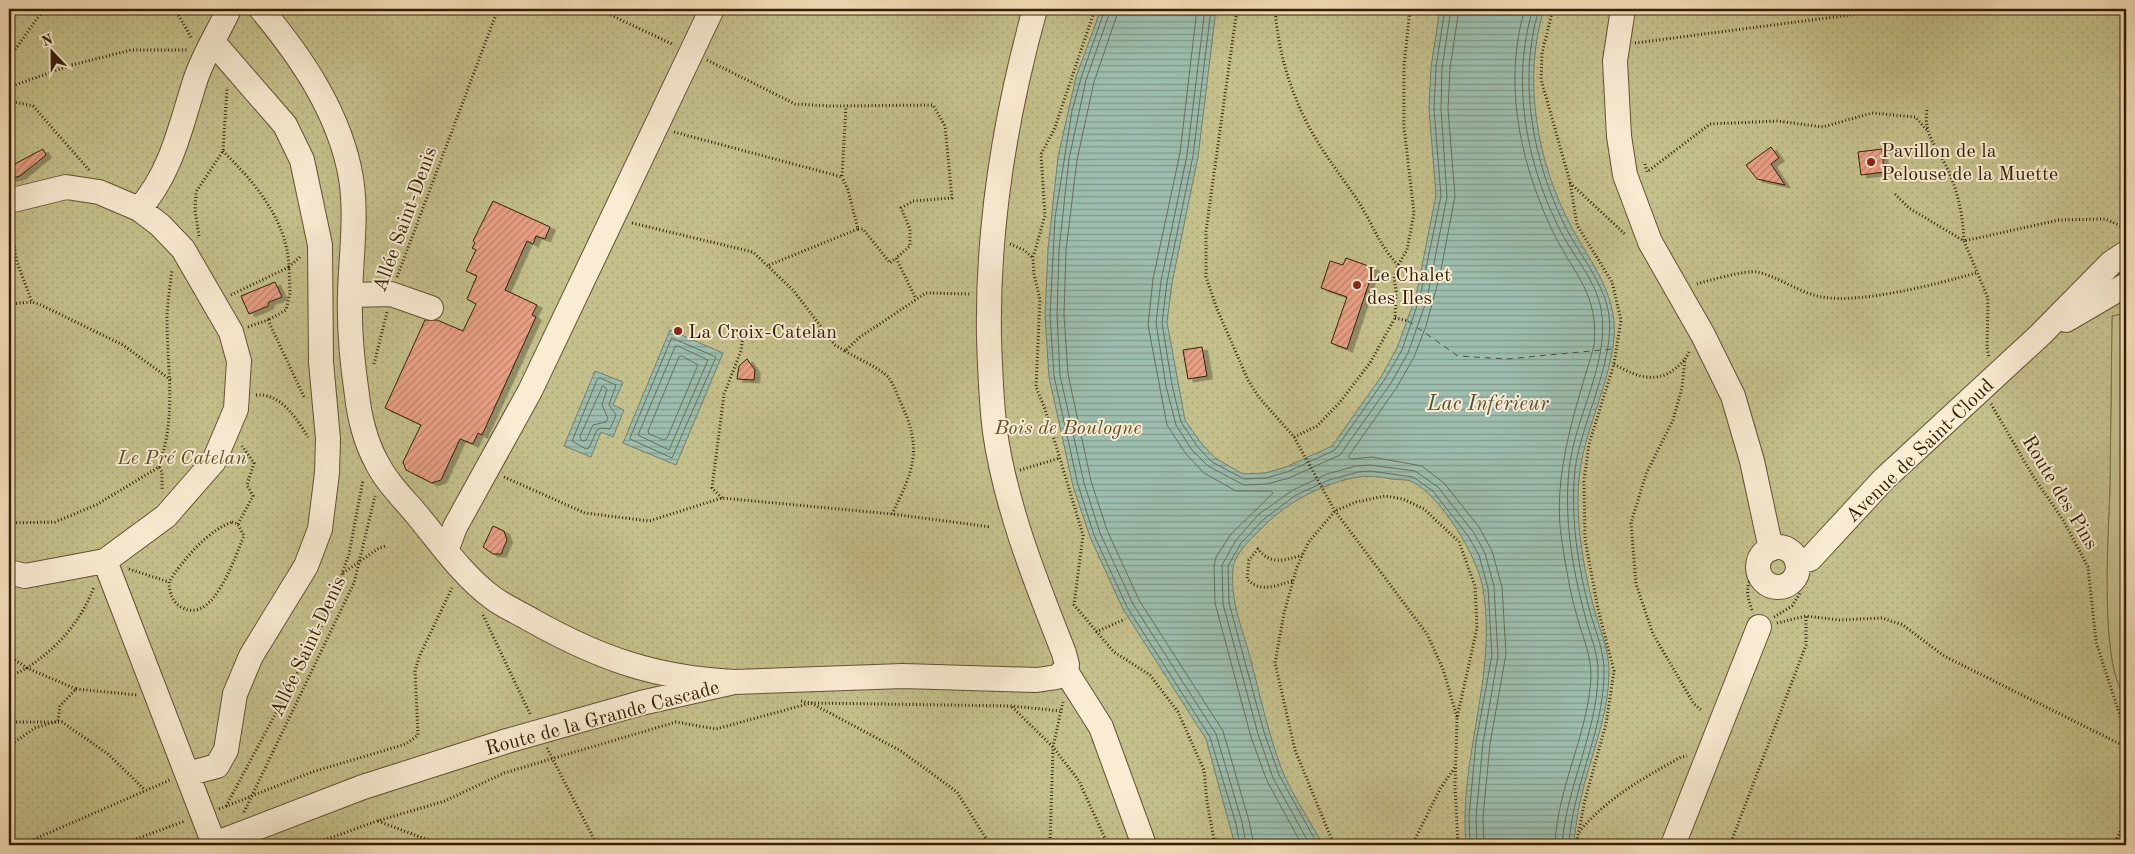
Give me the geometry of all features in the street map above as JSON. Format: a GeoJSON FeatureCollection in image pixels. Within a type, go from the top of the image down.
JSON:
{"type":"FeatureCollection","features":[{"type":"Feature","properties":{"kind":"street"},"geometry":{"type":"LineString","coordinates":[[139,209],[150,198],[175,148],[195,80],[212,50],[229,9]]}},
{"type":"Feature","properties":{"kind":"street"},"geometry":{"type":"LineString","coordinates":[[261,9],[301,59],[326,103],[343,147],[351,179],[354,219],[350,295],[357,397],[375,460],[374,477],[493,598],[585,648],[653,672],[676,677],[734,682]]}},
{"type":"Feature","properties":{"kind":"street"},"geometry":{"type":"LineString","coordinates":[[446,551],[455,527],[530,391],[616,215],[712,9]]}},
{"type":"Feature","properties":{"kind":"street"},"geometry":{"type":"LineString","coordinates":[[1035,9],[1006,127],[992,236],[989,285],[990,389],[995,433],[1004,475],[1024,547],[1064,652],[1067,665],[1065,670],[1101,727],[1144,845]]}},
{"type":"Feature","properties":{"kind":"street"},"geometry":{"type":"LineString","coordinates":[[1047,9],[1025,97],[1012,172],[1003,241],[1000,309],[1004,394],[1017,471],[1031,524],[1099,703],[1101,727]]}},
{"type":"Feature","properties":{"kind":"street"},"geometry":{"type":"LineString","coordinates":[[1623,9],[1631,46],[1615,61],[1619,136],[1624,175],[1650,242],[1703,335],[1733,396],[1752,461],[1771,549]]}},
{"type":"Feature","properties":{"kind":"street"},"geometry":{"type":"LineString","coordinates":[[187,774],[217,766],[226,750],[235,694],[251,656],[306,566],[320,529],[327,473],[328,439],[321,362],[319,241],[302,160],[286,124],[212,50]]}},
{"type":"Feature","properties":{"kind":"street"},"geometry":{"type":"LineString","coordinates":[[9,201],[66,188],[99,192],[139,209],[191,246],[215,304],[231,332],[239,361],[232,419],[214,461],[166,516],[104,561],[25,576],[9,572]]}},
{"type":"Feature","properties":{"kind":"street","name":"Avenue de Saint-Cloud"},"geometry":{"type":"LineString","coordinates":[[1796,570],[1810,559],[1884,479],[2040,335],[2110,262],[2126,253]]}},
{"type":"Feature","properties":{"kind":"street","name":"Avenue de Saint-Cloud"},"geometry":{"type":"LineString","coordinates":[[2040,335],[2126,285]]}},
{"type":"Feature","properties":{"kind":"street"},"geometry":{"type":"LineString","coordinates":[[350,295],[391,294],[431,308]]}},
{"type":"Feature","properties":{"kind":"street"},"geometry":{"type":"LineString","coordinates":[[1771,549],[1785,549],[1792,553],[1796,570],[1788,584],[1777,588],[1768,585],[1762,580],[1757,570],[1760,557],[1771,549]]}},
{"type":"Feature","properties":{"kind":"street"},"geometry":{"type":"LineString","coordinates":[[104,561],[213,845]]}},
{"type":"Feature","properties":{"kind":"street"},"geometry":{"type":"LineString","coordinates":[[1673,845],[1759,627]]}},
{"type":"Feature","properties":{"kind":"street","name":"Route de la Grande Cascade"},"geometry":{"type":"LineString","coordinates":[[213,845],[364,787],[539,732],[641,703],[734,682],[903,676],[1037,680],[1056,677],[1065,670]]}},
{"type":"Feature","properties":{"kind":"path"},"geometry":{"type":"LineString","coordinates":[[9,58],[44,9]]}},
{"type":"Feature","properties":{"kind":"path"},"geometry":{"type":"LineString","coordinates":[[175,9],[212,50],[224,151],[247,175],[275,216],[288,248],[290,293],[286,310],[268,320],[231,332]]}},
{"type":"Feature","properties":{"kind":"path","name":"Allée Saint-Denis"},"geometry":{"type":"LineString","coordinates":[[373,367],[391,294],[498,9]]}},
{"type":"Feature","properties":{"kind":"path"},"geometry":{"type":"LineString","coordinates":[[598,9],[796,104],[846,106],[934,105],[945,126],[952,198],[913,201],[901,208],[910,229],[910,246],[890,262],[863,229],[858,229],[768,265]]}},
{"type":"Feature","properties":{"kind":"path"},"geometry":{"type":"LineString","coordinates":[[1095,9],[1054,130],[1041,154],[1046,215],[1033,258],[1034,275],[1040,299],[1036,387],[1084,535],[1074,605],[1114,652],[1150,675],[1178,712],[1204,770],[1207,802],[1215,845]]}},
{"type":"Feature","properties":{"kind":"path"},"geometry":{"type":"LineString","coordinates":[[1237,9],[1206,231],[1206,277],[1216,309],[1248,380],[1258,396],[1294,437],[1335,511],[1427,634],[1443,669],[1457,718]]}},
{"type":"Feature","properties":{"kind":"path"},"geometry":{"type":"LineString","coordinates":[[1274,9],[1277,33],[1288,82],[1308,126],[1376,230],[1388,255],[1398,265]]}},
{"type":"Feature","properties":{"kind":"path"},"geometry":{"type":"LineString","coordinates":[[1294,437],[1317,426],[1340,402],[1370,363],[1395,318],[1396,291],[1394,278],[1398,265],[1407,250],[1414,213],[1404,127],[1404,66],[1410,9]]}},
{"type":"Feature","properties":{"kind":"path"},"geometry":{"type":"LineString","coordinates":[[1553,9],[1542,52],[1541,79],[1570,182],[1577,225],[1612,282],[1621,320],[1614,364],[1589,444],[1584,480],[1585,539],[1598,609],[1614,672],[1606,724],[1576,845]]}},
{"type":"Feature","properties":{"kind":"path"},"geometry":{"type":"LineString","coordinates":[[1631,46],[1896,9]]}},
{"type":"Feature","properties":{"kind":"path"},"geometry":{"type":"LineString","coordinates":[[1631,46],[1640,36]]}},
{"type":"Feature","properties":{"kind":"path"},"geometry":{"type":"LineString","coordinates":[[9,87],[72,65],[131,50],[212,50]]}},
{"type":"Feature","properties":{"kind":"path"},"geometry":{"type":"LineString","coordinates":[[9,101],[33,106],[87,166],[99,192]]}},
{"type":"Feature","properties":{"kind":"path"},"geometry":{"type":"LineString","coordinates":[[846,106],[842,177],[848,190],[858,229]]}},
{"type":"Feature","properties":{"kind":"path"},"geometry":{"type":"LineString","coordinates":[[1927,110],[1927,130]]}},
{"type":"Feature","properties":{"kind":"path"},"geometry":{"type":"LineString","coordinates":[[1644,159],[1647,172],[1710,124],[1777,121],[1823,127],[1872,113],[1915,117],[1927,130]]}},
{"type":"Feature","properties":{"kind":"path"},"geometry":{"type":"LineString","coordinates":[[657,127],[842,177]]}},
{"type":"Feature","properties":{"kind":"path","name":"Route des Pins"},"geometry":{"type":"LineString","coordinates":[[1927,130],[1947,167],[1955,188],[1963,221],[1964,241],[1988,298],[1988,382],[2033,476],[2063,520],[2088,567],[2096,642],[2126,734]]}},
{"type":"Feature","properties":{"kind":"path"},"geometry":{"type":"LineString","coordinates":[[9,522],[55,522],[96,505],[159,467],[165,450],[170,419],[171,380],[167,315],[172,267],[191,246],[196,192],[224,151]]}},
{"type":"Feature","properties":{"kind":"path"},"geometry":{"type":"LineString","coordinates":[[1570,182],[1632,240]]}},
{"type":"Feature","properties":{"kind":"path"},"geometry":{"type":"LineString","coordinates":[[1895,194],[1909,208],[1964,241],[2059,220],[2106,219],[2126,228]]}},
{"type":"Feature","properties":{"kind":"path"},"geometry":{"type":"LineString","coordinates":[[616,215],[627,221],[753,252],[793,290],[835,345],[888,377],[905,412],[912,433],[914,452],[911,475],[892,514]]}},
{"type":"Feature","properties":{"kind":"path"},"geometry":{"type":"LineString","coordinates":[[9,218],[17,262],[32,302]]}},
{"type":"Feature","properties":{"kind":"path"},"geometry":{"type":"LineString","coordinates":[[215,304],[289,266],[319,241]]}},
{"type":"Feature","properties":{"kind":"path"},"geometry":{"type":"LineString","coordinates":[[896,258],[916,299]]}},
{"type":"Feature","properties":{"kind":"path"},"geometry":{"type":"LineString","coordinates":[[1698,284],[1756,272],[1798,290],[1822,297],[1858,298],[1944,282],[1976,273]]}},
{"type":"Feature","properties":{"kind":"path"},"geometry":{"type":"LineString","coordinates":[[845,351],[860,336],[926,293],[973,294]]}},
{"type":"Feature","properties":{"kind":"path"},"geometry":{"type":"LineString","coordinates":[[9,304],[32,302],[122,345],[171,380]]}},
{"type":"Feature","properties":{"kind":"path"},"geometry":{"type":"LineString","coordinates":[[1395,318],[1408,321]]}},
{"type":"Feature","properties":{"kind":"path"},"geometry":{"type":"LineString","coordinates":[[268,320],[305,399]]}},
{"type":"Feature","properties":{"kind":"path"},"geometry":{"type":"LineString","coordinates":[[722,498],[712,488],[724,394],[741,351],[744,326]]}},
{"type":"Feature","properties":{"kind":"path"},"geometry":{"type":"LineString","coordinates":[[1614,364],[1644,377],[1660,378],[1669,374],[1685,359],[1691,347]]}},
{"type":"Feature","properties":{"kind":"path"},"geometry":{"type":"LineString","coordinates":[[1685,359],[1682,388],[1673,420],[1646,474],[1632,524],[1636,584],[1654,634],[1694,704],[1701,710]]}},
{"type":"Feature","properties":{"kind":"path"},"geometry":{"type":"LineString","coordinates":[[238,524],[253,496],[247,485],[254,463],[232,419],[243,402],[257,394],[272,397],[292,412],[311,442],[308,425]]}},
{"type":"Feature","properties":{"kind":"path"},"geometry":{"type":"LineString","coordinates":[[1017,471],[1060,458]]}},
{"type":"Feature","properties":{"kind":"path"},"geometry":{"type":"LineString","coordinates":[[159,467],[162,472],[163,507],[166,516]]}},
{"type":"Feature","properties":{"kind":"path"},"geometry":{"type":"LineString","coordinates":[[487,470],[585,513],[649,521],[722,498],[892,514],[991,527]]}},
{"type":"Feature","properties":{"kind":"path"},"geometry":{"type":"LineString","coordinates":[[226,806],[314,644],[342,574],[374,477]]}},
{"type":"Feature","properties":{"kind":"path","name":"Allée Saint-Denis"},"geometry":{"type":"LineString","coordinates":[[374,477],[377,488],[354,583],[253,797],[312,772],[406,744],[418,735],[415,670],[420,655],[456,580]]}},
{"type":"Feature","properties":{"kind":"path"},"geometry":{"type":"LineString","coordinates":[[1334,845],[1295,750],[1275,663],[1284,613],[1293,581],[1308,543],[1335,511],[1356,502],[1385,496],[1403,499],[1424,509],[1459,542],[1475,586],[1477,628],[1457,718],[1458,845]]}},
{"type":"Feature","properties":{"kind":"path"},"geometry":{"type":"LineString","coordinates":[[232,522],[238,524],[244,536],[222,586],[207,606],[193,611],[178,606],[172,598],[169,582],[179,568],[206,540],[226,524],[232,522]]}},
{"type":"Feature","properties":{"kind":"path"},"geometry":{"type":"LineString","coordinates":[[342,574],[378,548],[386,546]]}},
{"type":"Feature","properties":{"kind":"path"},"geometry":{"type":"LineString","coordinates":[[1293,581],[1265,588],[1254,587],[1246,579],[1249,560],[1258,549],[1263,556],[1275,561],[1302,555]]}},
{"type":"Feature","properties":{"kind":"path"},"geometry":{"type":"LineString","coordinates":[[9,677],[46,655],[76,624],[88,602],[104,561],[169,582]]}},
{"type":"Feature","properties":{"kind":"path"},"geometry":{"type":"LineString","coordinates":[[1757,570],[1750,578],[1746,594],[1759,627]]}},
{"type":"Feature","properties":{"kind":"path"},"geometry":{"type":"LineString","coordinates":[[1759,627],[1792,606],[1800,593],[1796,570]]}},
{"type":"Feature","properties":{"kind":"path"},"geometry":{"type":"LineString","coordinates":[[481,610],[539,732],[597,845]]}},
{"type":"Feature","properties":{"kind":"path"},"geometry":{"type":"LineString","coordinates":[[1759,627],[1806,616],[1839,620],[1882,618],[1903,625],[1944,656],[2126,747]]}},
{"type":"Feature","properties":{"kind":"path"},"geometry":{"type":"LineString","coordinates":[[1730,845],[1806,645],[1806,616]]}},
{"type":"Feature","properties":{"kind":"path"},"geometry":{"type":"LineString","coordinates":[[1096,632],[1125,620]]}},
{"type":"Feature","properties":{"kind":"path"},"geometry":{"type":"LineString","coordinates":[[9,656],[27,668],[76,689],[116,694],[157,696]]}},
{"type":"Feature","properties":{"kind":"path"},"geometry":{"type":"LineString","coordinates":[[58,720],[60,706],[76,689]]}},
{"type":"Feature","properties":{"kind":"path"},"geometry":{"type":"LineString","coordinates":[[792,698],[811,703],[901,751],[958,792],[990,845]]}},
{"type":"Feature","properties":{"kind":"path"},"geometry":{"type":"LineString","coordinates":[[1050,845],[1053,747],[1060,710],[1065,698]]}},
{"type":"Feature","properties":{"kind":"path"},"geometry":{"type":"LineString","coordinates":[[311,845],[377,821],[445,801],[504,774],[676,722],[716,729],[811,703],[1012,706],[1060,710]]}},
{"type":"Feature","properties":{"kind":"path"},"geometry":{"type":"LineString","coordinates":[[1012,706],[1053,747],[1078,781],[1108,845]]}},
{"type":"Feature","properties":{"kind":"path"},"geometry":{"type":"LineString","coordinates":[[9,722],[58,720],[80,733],[108,754],[145,790]]}},
{"type":"Feature","properties":{"kind":"path"},"geometry":{"type":"LineString","coordinates":[[9,746],[35,728],[58,720]]}},
{"type":"Feature","properties":{"kind":"path"},"geometry":{"type":"LineString","coordinates":[[1579,832],[1596,811],[1630,786],[1686,756]]}},
{"type":"Feature","properties":{"kind":"path"},"geometry":{"type":"LineString","coordinates":[[1412,845],[1440,789],[1456,766]]}},
{"type":"Feature","properties":{"kind":"path"},"geometry":{"type":"LineString","coordinates":[[21,845],[102,811],[145,790],[187,774]]}},
{"type":"Feature","properties":{"kind":"path"},"geometry":{"type":"LineString","coordinates":[[2114,845],[2126,818]]}},
{"type":"Feature","properties":{"kind":"path"},"geometry":{"type":"LineString","coordinates":[[377,821],[441,845]]}},
{"type":"Feature","properties":{"kind":"green space","name":"Bois de Boulogne"},"geometry":{"type":"Polygon","coordinates":[[[9,9],[2126,9],[2126,313],[2112,316],[2107,596],[2108,628],[2112,657],[2117,681],[2126,698],[2126,845],[9,845],[9,9]]]}},
{"type":"Feature","properties":{"kind":"green space"},"geometry":{"type":"Polygon","coordinates":[[[2123,314],[2126,324],[2126,698],[2117,681],[2112,657],[2108,628],[2107,596],[2112,316],[2123,314]]]}},
{"type":"Feature","properties":{"kind":"water","name":"Lac Inférieur"},"geometry":{"type":"Polygon","coordinates":[[[1101,9],[1216,9],[1198,157],[1172,283],[1167,322],[1185,420],[1201,443],[1215,458],[1243,474],[1265,473],[1286,467],[1332,446],[1381,377],[1397,348],[1416,296],[1436,195],[1429,109],[1431,67],[1440,9],[1544,9],[1537,36],[1534,64],[1534,92],[1542,149],[1560,203],[1604,284],[1614,322],[1614,339],[1607,376],[1583,452],[1578,488],[1581,542],[1595,612],[1605,643],[1609,675],[1602,722],[1580,804],[1573,845],[1466,845],[1467,781],[1486,653],[1486,621],[1480,576],[1466,545],[1447,514],[1424,490],[1408,480],[1367,476],[1333,484],[1294,502],[1253,537],[1240,552],[1234,563],[1233,592],[1237,614],[1272,742],[1286,780],[1323,845],[1235,845],[1206,739],[1123,609],[1090,537],[1073,486],[1049,377],[1045,315],[1048,249],[1058,157],[1076,77],[1101,9]]]}},
{"type":"Feature","properties":{"kind":"water"},"geometry":{"type":"Polygon","coordinates":[[[670,330],[723,353],[676,465],[623,443],[670,330]]]}},
{"type":"Feature","properties":{"kind":"water"},"geometry":{"type":"Polygon","coordinates":[[[595,371],[623,382],[613,405],[624,410],[613,437],[601,432],[591,457],[564,446],[595,371]]]}},
{"type":"Feature","properties":{"kind":"building"},"geometry":{"type":"Polygon","coordinates":[[[1771,147],[1779,158],[1771,164],[1785,185],[1757,179],[1746,165],[1771,147]]]}},
{"type":"Feature","properties":{"kind":"building"},"geometry":{"type":"Polygon","coordinates":[[[43,149],[46,155],[20,176],[9,179],[9,167],[43,149]]]}},
{"type":"Feature","properties":{"kind":"building","name":"Pavillon de la Pelouse de la Muette"},"geometry":{"type":"Polygon","coordinates":[[[1882,149],[1884,172],[1861,175],[1858,152],[1882,149]]]}},
{"type":"Feature","properties":{"kind":"building"},"geometry":{"type":"Polygon","coordinates":[[[493,201],[550,227],[545,239],[536,236],[533,244],[527,241],[505,290],[537,305],[532,315],[536,317],[482,435],[478,433],[473,444],[460,439],[441,480],[432,483],[406,470],[403,462],[421,425],[385,408],[425,320],[437,320],[463,331],[476,304],[467,299],[477,276],[466,271],[476,250],[472,248],[475,243],[473,241],[493,201]]]}},
{"type":"Feature","properties":{"kind":"building"},"geometry":{"type":"Polygon","coordinates":[[[1346,258],[1374,268],[1347,349],[1331,343],[1347,297],[1321,288],[1330,261],[1343,265],[1346,258]]]}},
{"type":"Feature","properties":{"kind":"building"},"geometry":{"type":"Polygon","coordinates":[[[275,282],[282,297],[269,302],[268,306],[249,314],[241,296],[275,282]]]}},
{"type":"Feature","properties":{"kind":"building"},"geometry":{"type":"Polygon","coordinates":[[[1202,347],[1207,376],[1188,379],[1183,350],[1202,347]]]}},
{"type":"Feature","properties":{"kind":"building"},"geometry":{"type":"Polygon","coordinates":[[[747,359],[755,370],[754,380],[737,379],[739,366],[747,359]]]}},
{"type":"Feature","properties":{"kind":"building"},"geometry":{"type":"Polygon","coordinates":[[[493,526],[504,531],[507,540],[501,554],[493,554],[483,547],[493,526]]]}},
{"type":"Feature","properties":{"kind":"ferry route"},"geometry":{"type":"LineString","coordinates":[[1408,321],[1458,356],[1507,359],[1612,349]]}},
{"type":"Feature","properties":{"kind":"place","name":"Pavillon de la Pelouse de la Muette"},"geometry":{"type":"Point","coordinates":[1871,162]}},
{"type":"Feature","properties":{"kind":"place","name":"Le Chalet des Iles"},"geometry":{"type":"Point","coordinates":[1357,285]}},
{"type":"Feature","properties":{"kind":"place","name":"La Croix-Catelan"},"geometry":{"type":"Point","coordinates":[678,331]}},
{"type":"Feature","properties":{"kind":"park label","name":"Le Pré Catelan"},"geometry":{"type":"Point","coordinates":[182,457]}}]}
